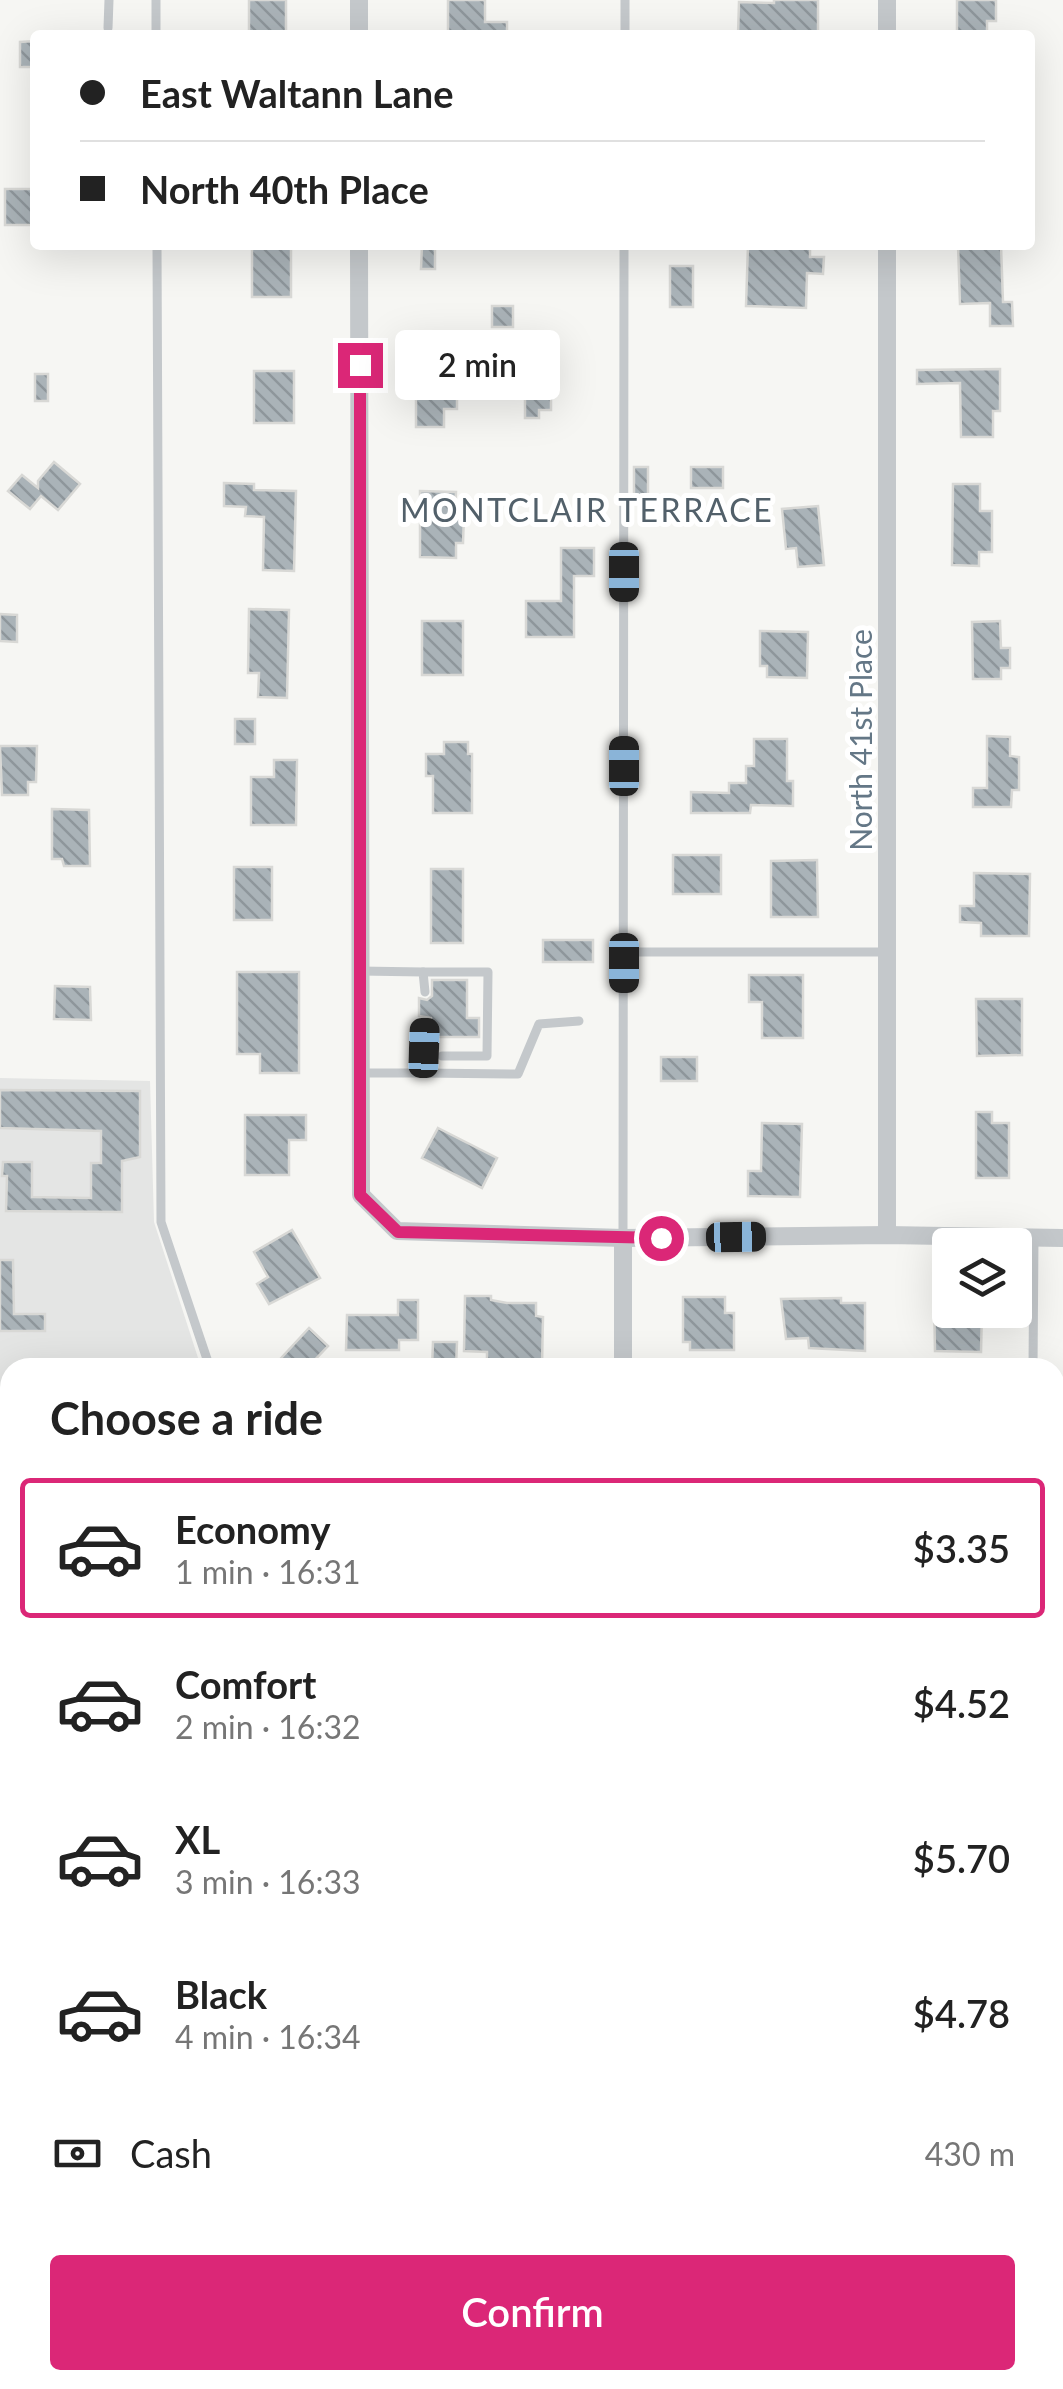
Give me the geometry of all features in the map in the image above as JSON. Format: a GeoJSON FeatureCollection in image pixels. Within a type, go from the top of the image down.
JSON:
{"type":"FeatureCollection","features":[{"type":"Feature","properties":{"kind":"street"},"geometry":{"type":"LineString","coordinates":[[359,0],[359,30]]}},
{"type":"Feature","properties":{"kind":"street"},"geometry":{"type":"LineString","coordinates":[[887,0],[887,30]]}},
{"type":"Feature","properties":{"kind":"street"},"geometry":{"type":"LineString","coordinates":[[360,250],[360,1195],[398,1232],[623,1238],[1063,1238]]}},
{"type":"Feature","properties":{"kind":"street","name":"North 41st Place"},"geometry":{"type":"LineString","coordinates":[[887,250],[887,1235]]}},
{"type":"Feature","properties":{"kind":"street"},"geometry":{"type":"LineString","coordinates":[[623,1238],[623,1358]]}},
{"type":"Feature","properties":{"kind":"lane"},"geometry":{"type":"LineString","coordinates":[[108,0],[108,28]]}},
{"type":"Feature","properties":{"kind":"lane"},"geometry":{"type":"LineString","coordinates":[[156,0],[156,30]]}},
{"type":"Feature","properties":{"kind":"lane"},"geometry":{"type":"LineString","coordinates":[[624,0],[624,30]]}},
{"type":"Feature","properties":{"kind":"lane"},"geometry":{"type":"LineString","coordinates":[[157,250],[161,1222],[207,1358]]}},
{"type":"Feature","properties":{"kind":"lane"},"geometry":{"type":"LineString","coordinates":[[623,1238],[624,250]]}},
{"type":"Feature","properties":{"kind":"lane"},"geometry":{"type":"LineString","coordinates":[[633,952],[887,952]]}},
{"type":"Feature","properties":{"kind":"lane"},"geometry":{"type":"LineString","coordinates":[[360,971],[488,972],[487,1056],[442,1056]]}},
{"type":"Feature","properties":{"kind":"lane"},"geometry":{"type":"LineString","coordinates":[[424,972],[425,992]]}},
{"type":"Feature","properties":{"kind":"lane"},"geometry":{"type":"LineString","coordinates":[[360,1072],[518,1074],[538,1024],[579,1021]]}},
{"type":"Feature","properties":{"kind":"lane"},"geometry":{"type":"LineString","coordinates":[[423,1073],[424,1023]]}},
{"type":"Feature","properties":{"kind":"lane"},"geometry":{"type":"LineString","coordinates":[[1033,1358],[1034,1237]]}},
{"type":"Feature","properties":{"kind":"shaded area"},"geometry":{"type":"Polygon","coordinates":[[[0,1078],[150,1081],[154,1222],[198,1358],[0,1358],[0,1078]]]}},
{"type":"Feature","properties":{"kind":"building"},"geometry":{"type":"Polygon","coordinates":[[[249,0],[286,0],[286,30],[249,30],[249,0]]]}},
{"type":"Feature","properties":{"kind":"building"},"geometry":{"type":"Polygon","coordinates":[[[448,0],[485,0],[485,22],[507,22],[507,30],[448,30],[448,0]]]}},
{"type":"Feature","properties":{"kind":"building"},"geometry":{"type":"Polygon","coordinates":[[[818,0],[818,30],[738,30],[739,2],[818,0]]]}},
{"type":"Feature","properties":{"kind":"building"},"geometry":{"type":"Polygon","coordinates":[[[957,0],[996,0],[996,21],[987,21],[987,30],[957,30],[957,0]]]}},
{"type":"Feature","properties":{"kind":"building"},"geometry":{"type":"Polygon","coordinates":[[[30,41],[30,67],[20,67],[20,42],[30,41]]]}},
{"type":"Feature","properties":{"kind":"building"},"geometry":{"type":"Polygon","coordinates":[[[5,189],[30,189],[30,225],[5,225],[5,189]]]}},
{"type":"Feature","properties":{"kind":"building"},"geometry":{"type":"Polygon","coordinates":[[[252,250],[291,250],[291,297],[252,297],[252,250]]]}},
{"type":"Feature","properties":{"kind":"building"},"geometry":{"type":"Polygon","coordinates":[[[422,250],[435,250],[435,269],[421,269],[422,250]]]}},
{"type":"Feature","properties":{"kind":"building"},"geometry":{"type":"Polygon","coordinates":[[[748,250],[810,250],[810,257],[824,257],[823,274],[807,273],[806,308],[746,306],[748,250]]]}},
{"type":"Feature","properties":{"kind":"building"},"geometry":{"type":"Polygon","coordinates":[[[958,250],[1001,250],[1003,302],[1012,302],[1013,326],[990,326],[990,303],[960,304],[958,250]]]}},
{"type":"Feature","properties":{"kind":"building"},"geometry":{"type":"Polygon","coordinates":[[[670,266],[693,266],[693,307],[670,307],[670,266]]]}},
{"type":"Feature","properties":{"kind":"building"},"geometry":{"type":"Polygon","coordinates":[[[492,306],[513,306],[513,327],[492,327],[492,306]]]}},
{"type":"Feature","properties":{"kind":"building"},"geometry":{"type":"Polygon","coordinates":[[[416,355],[445,355],[445,380],[457,380],[457,409],[444,409],[444,427],[416,427],[416,355]]]}},
{"type":"Feature","properties":{"kind":"building"},"geometry":{"type":"Polygon","coordinates":[[[1000,369],[1000,411],[993,411],[993,437],[961,437],[960,383],[917,384],[917,370],[1000,369]]]}},
{"type":"Feature","properties":{"kind":"building"},"geometry":{"type":"Polygon","coordinates":[[[254,371],[294,371],[294,423],[254,423],[254,371]]]}},
{"type":"Feature","properties":{"kind":"building"},"geometry":{"type":"Polygon","coordinates":[[[35,374],[48,374],[48,401],[35,401],[35,374]]]}},
{"type":"Feature","properties":{"kind":"building"},"geometry":{"type":"Polygon","coordinates":[[[525,383],[551,383],[551,410],[539,410],[539,418],[525,418],[525,383]]]}},
{"type":"Feature","properties":{"kind":"building"},"geometry":{"type":"Polygon","coordinates":[[[54,462],[80,484],[58,510],[41,496],[30,509],[8,491],[22,475],[38,488],[38,481],[54,462]]]}},
{"type":"Feature","properties":{"kind":"building"},"geometry":{"type":"Polygon","coordinates":[[[634,467],[648,467],[648,503],[634,503],[634,467]]]}},
{"type":"Feature","properties":{"kind":"building"},"geometry":{"type":"Polygon","coordinates":[[[691,467],[723,467],[723,488],[691,488],[691,467]]]}},
{"type":"Feature","properties":{"kind":"building"},"geometry":{"type":"Polygon","coordinates":[[[224,483],[254,484],[254,490],[296,491],[294,571],[263,570],[264,517],[245,516],[246,507],[224,506],[224,483]]]}},
{"type":"Feature","properties":{"kind":"building"},"geometry":{"type":"Polygon","coordinates":[[[953,484],[980,484],[980,511],[992,511],[992,552],[979,552],[979,566],[952,565],[953,484]]]}},
{"type":"Feature","properties":{"kind":"building"},"geometry":{"type":"Polygon","coordinates":[[[420,491],[456,492],[455,515],[464,515],[463,543],[456,543],[456,558],[420,557],[420,491]]]}},
{"type":"Feature","properties":{"kind":"building"},"geometry":{"type":"Polygon","coordinates":[[[818,506],[824,565],[798,567],[796,548],[786,549],[782,509],[818,506]]]}},
{"type":"Feature","properties":{"kind":"building"},"geometry":{"type":"Polygon","coordinates":[[[561,548],[594,548],[594,576],[574,576],[574,637],[526,637],[526,601],[561,601],[561,548]]]}},
{"type":"Feature","properties":{"kind":"building"},"geometry":{"type":"Polygon","coordinates":[[[249,609],[289,610],[287,698],[258,697],[259,673],[248,673],[249,609]]]}},
{"type":"Feature","properties":{"kind":"building"},"geometry":{"type":"Polygon","coordinates":[[[0,614],[17,615],[17,642],[0,641],[0,614]]]}},
{"type":"Feature","properties":{"kind":"building"},"geometry":{"type":"Polygon","coordinates":[[[422,621],[463,621],[463,675],[422,675],[422,621]]]}},
{"type":"Feature","properties":{"kind":"building"},"geometry":{"type":"Polygon","coordinates":[[[1000,621],[1001,648],[1010,648],[1010,668],[1001,668],[1001,679],[973,679],[972,622],[1000,621]]]}},
{"type":"Feature","properties":{"kind":"building"},"geometry":{"type":"Polygon","coordinates":[[[760,631],[808,632],[807,678],[767,677],[767,666],[760,666],[760,631]]]}},
{"type":"Feature","properties":{"kind":"building"},"geometry":{"type":"Polygon","coordinates":[[[235,719],[255,719],[255,744],[235,744],[235,719]]]}},
{"type":"Feature","properties":{"kind":"building"},"geometry":{"type":"Polygon","coordinates":[[[987,736],[1010,737],[1010,756],[1019,757],[1019,790],[1012,790],[1011,807],[973,807],[973,788],[987,788],[987,736]]]}},
{"type":"Feature","properties":{"kind":"building"},"geometry":{"type":"Polygon","coordinates":[[[754,739],[787,739],[787,781],[793,781],[793,806],[751,805],[750,813],[691,813],[691,792],[729,793],[729,783],[746,783],[746,766],[754,766],[754,739]]]}},
{"type":"Feature","properties":{"kind":"building"},"geometry":{"type":"Polygon","coordinates":[[[444,742],[468,742],[468,754],[472,754],[472,813],[433,813],[433,776],[426,776],[426,754],[444,754],[444,742]]]}},
{"type":"Feature","properties":{"kind":"building"},"geometry":{"type":"Polygon","coordinates":[[[0,746],[37,746],[36,782],[28,782],[28,795],[2,795],[0,746]]]}},
{"type":"Feature","properties":{"kind":"building"},"geometry":{"type":"Polygon","coordinates":[[[274,760],[297,760],[296,825],[251,825],[251,777],[274,777],[274,760]]]}},
{"type":"Feature","properties":{"kind":"building"},"geometry":{"type":"Polygon","coordinates":[[[52,809],[89,810],[90,866],[64,866],[62,859],[52,859],[52,809]]]}},
{"type":"Feature","properties":{"kind":"building"},"geometry":{"type":"Polygon","coordinates":[[[673,855],[721,855],[721,894],[673,894],[673,855]]]}},
{"type":"Feature","properties":{"kind":"building"},"geometry":{"type":"Polygon","coordinates":[[[817,860],[818,917],[771,917],[771,861],[817,860]]]}},
{"type":"Feature","properties":{"kind":"building"},"geometry":{"type":"Polygon","coordinates":[[[234,867],[272,867],[272,920],[234,920],[234,867]]]}},
{"type":"Feature","properties":{"kind":"building"},"geometry":{"type":"Polygon","coordinates":[[[431,869],[463,869],[463,943],[431,943],[431,869]]]}},
{"type":"Feature","properties":{"kind":"building"},"geometry":{"type":"Polygon","coordinates":[[[974,873],[1030,874],[1029,936],[981,936],[981,923],[960,922],[960,906],[974,906],[974,873]]]}},
{"type":"Feature","properties":{"kind":"building"},"geometry":{"type":"Polygon","coordinates":[[[543,940],[593,940],[593,962],[543,962],[543,940]]]}},
{"type":"Feature","properties":{"kind":"building"},"geometry":{"type":"Polygon","coordinates":[[[237,972],[299,972],[299,1073],[260,1073],[260,1054],[237,1054],[237,972]]]}},
{"type":"Feature","properties":{"kind":"building"},"geometry":{"type":"Polygon","coordinates":[[[749,975],[803,975],[803,1038],[762,1038],[762,1002],[749,1002],[749,975]]]}},
{"type":"Feature","properties":{"kind":"building"},"geometry":{"type":"Polygon","coordinates":[[[432,980],[467,980],[467,1018],[479,1018],[479,1037],[432,1037],[431,1018],[419,1016],[419,998],[427,1000],[432,996],[432,980]]]}},
{"type":"Feature","properties":{"kind":"building"},"geometry":{"type":"Polygon","coordinates":[[[55,986],[90,987],[91,1020],[54,1019],[55,986]]]}},
{"type":"Feature","properties":{"kind":"building"},"geometry":{"type":"Polygon","coordinates":[[[976,999],[1022,999],[1022,1055],[977,1056],[976,999]]]}},
{"type":"Feature","properties":{"kind":"building"},"geometry":{"type":"Polygon","coordinates":[[[661,1057],[697,1057],[697,1081],[661,1081],[661,1057]]]}},
{"type":"Feature","properties":{"kind":"building"},"geometry":{"type":"Polygon","coordinates":[[[0,1090],[140,1091],[140,1157],[122,1161],[122,1212],[6,1211],[7,1176],[2,1176],[3,1162],[32,1162],[32,1197],[91,1198],[91,1163],[101,1163],[101,1131],[0,1128],[0,1090]]]}},
{"type":"Feature","properties":{"kind":"building"},"geometry":{"type":"Polygon","coordinates":[[[976,1112],[992,1112],[992,1123],[1009,1123],[1009,1178],[976,1178],[976,1112]]]}},
{"type":"Feature","properties":{"kind":"building"},"geometry":{"type":"Polygon","coordinates":[[[245,1115],[306,1115],[306,1140],[289,1140],[289,1175],[245,1175],[245,1115]]]}},
{"type":"Feature","properties":{"kind":"building"},"geometry":{"type":"Polygon","coordinates":[[[762,1123],[802,1124],[800,1197],[748,1196],[748,1171],[761,1171],[762,1123]]]}},
{"type":"Feature","properties":{"kind":"building"},"geometry":{"type":"Polygon","coordinates":[[[438,1128],[497,1158],[482,1188],[422,1158],[438,1128]]]}},
{"type":"Feature","properties":{"kind":"building"},"geometry":{"type":"Polygon","coordinates":[[[292,1230],[320,1278],[269,1304],[257,1284],[268,1277],[254,1252],[292,1230]]]}},
{"type":"Feature","properties":{"kind":"building"},"geometry":{"type":"Polygon","coordinates":[[[0,1260],[13,1260],[14,1314],[45,1314],[45,1331],[0,1331],[0,1260]]]}},
{"type":"Feature","properties":{"kind":"building"},"geometry":{"type":"Polygon","coordinates":[[[465,1296],[536,1303],[536,1316],[543,1317],[542,1358],[487,1358],[487,1352],[464,1351],[465,1296]]]}},
{"type":"Feature","properties":{"kind":"building"},"geometry":{"type":"Polygon","coordinates":[[[683,1297],[725,1297],[725,1313],[734,1313],[734,1350],[690,1350],[690,1342],[683,1342],[683,1297]]]}},
{"type":"Feature","properties":{"kind":"building"},"geometry":{"type":"Polygon","coordinates":[[[841,1298],[841,1303],[865,1303],[865,1351],[809,1348],[808,1338],[786,1339],[781,1299],[841,1298]]]}},
{"type":"Feature","properties":{"kind":"building"},"geometry":{"type":"Polygon","coordinates":[[[398,1300],[418,1300],[418,1340],[399,1340],[399,1350],[346,1350],[347,1315],[398,1315],[398,1300]]]}},
{"type":"Feature","properties":{"kind":"building"},"geometry":{"type":"Polygon","coordinates":[[[309,1328],[328,1346],[317,1358],[281,1358],[309,1328]]]}},
{"type":"Feature","properties":{"kind":"building"},"geometry":{"type":"Polygon","coordinates":[[[935,1328],[982,1328],[981,1352],[935,1351],[935,1328]]]}},
{"type":"Feature","properties":{"kind":"building"},"geometry":{"type":"Polygon","coordinates":[[[433,1342],[457,1342],[456,1358],[432,1358],[433,1342]]]}},
{"type":"Feature","properties":{"kind":"district","name":"MONTCLAIR TERRACE"},"geometry":{"type":"Point","coordinates":[587,509]}},
{"type":"Feature","properties":{"kind":"route"},"geometry":{"type":"LineString","coordinates":[[360,365],[360,1195],[398,1232],[661,1238]]}}]}
